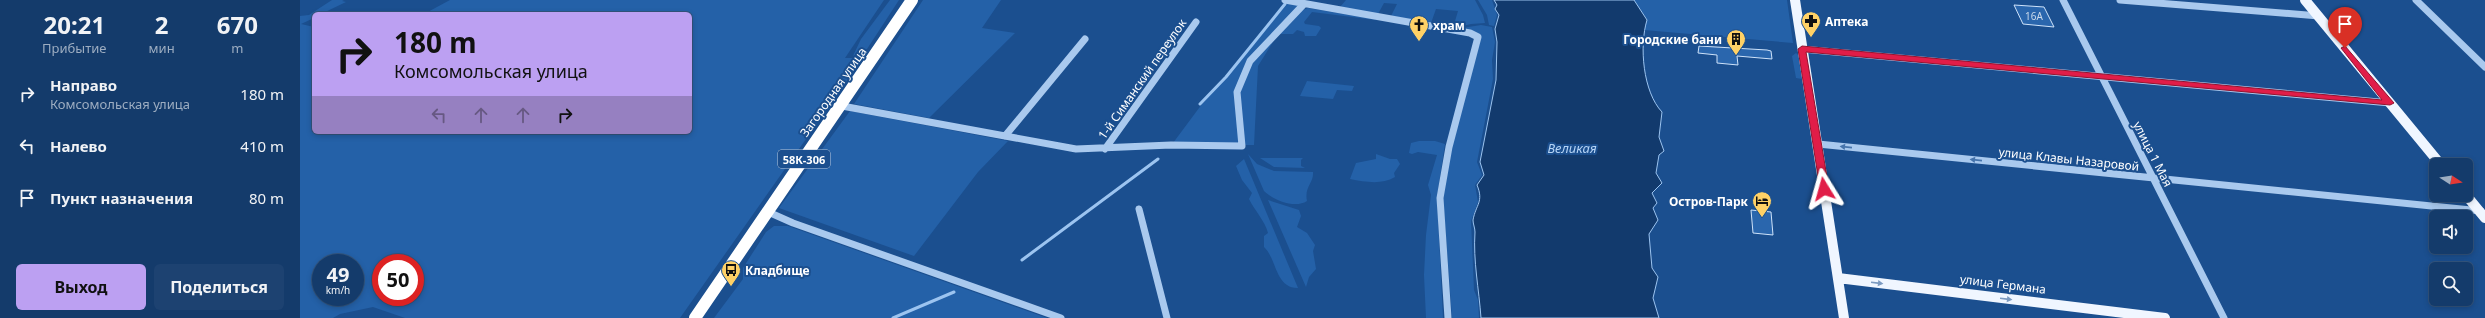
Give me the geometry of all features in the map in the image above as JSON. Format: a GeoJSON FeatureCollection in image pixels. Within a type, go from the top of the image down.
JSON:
{"type":"FeatureCollection","features":[{"type":"Feature","properties":{"kind":"highway","name":"Загородная улица"},"geometry":{"type":"LineString","coordinates":[[695,318],[766,211],[842,106],[912,0]]}},
{"type":"Feature","properties":{"kind":"main road"},"geometry":{"type":"LineString","coordinates":[[1795,0],[1844,318]]}},
{"type":"Feature","properties":{"kind":"main road"},"geometry":{"type":"LineString","coordinates":[[2305,0],[2435,158]]}},
{"type":"Feature","properties":{"kind":"main road"},"geometry":{"type":"LineString","coordinates":[[2473,202],[2483,213]]}},
{"type":"Feature","properties":{"kind":"main road","name":"улица Германа"},"geometry":{"type":"LineString","coordinates":[[1838,278],[2165,318]]}},
{"type":"Feature","properties":{"kind":"street"},"geometry":{"type":"LineString","coordinates":[[1286,0],[1470,33],[1478,37],[1449,147],[1440,198],[1448,318]]}},
{"type":"Feature","properties":{"kind":"street","name":"улица 1 Мая"},"geometry":{"type":"LineString","coordinates":[[2062,0],[2224,318]]}},
{"type":"Feature","properties":{"kind":"street"},"geometry":{"type":"LineString","coordinates":[[2120,0],[2319,16]]}},
{"type":"Feature","properties":{"kind":"street"},"geometry":{"type":"LineString","coordinates":[[2416,0],[2485,67]]}},
{"type":"Feature","properties":{"kind":"street"},"geometry":{"type":"LineString","coordinates":[[842,106],[1076,149],[1105,149],[1171,145],[1242,146],[1237,92],[1250,61],[1304,4]]}},
{"type":"Feature","properties":{"kind":"street","name":"1-й Симанский переулок"},"geometry":{"type":"LineString","coordinates":[[1105,149],[1196,22]]}},
{"type":"Feature","properties":{"kind":"street"},"geometry":{"type":"LineString","coordinates":[[1005,136],[1085,39]]}},
{"type":"Feature","properties":{"kind":"street"},"geometry":{"type":"LineString","coordinates":[[1802,49],[2102,78],[2390,103]]}},
{"type":"Feature","properties":{"kind":"street","name":"улица Клавы Назаровой"},"geometry":{"type":"LineString","coordinates":[[1818,144],[2483,213]]}},
{"type":"Feature","properties":{"kind":"street"},"geometry":{"type":"LineString","coordinates":[[1139,209],[1167,318]]}},
{"type":"Feature","properties":{"kind":"street"},"geometry":{"type":"LineString","coordinates":[[766,211],[800,225],[1061,318]]}},
{"type":"Feature","properties":{"kind":"shaded area"},"geometry":{"type":"Polygon","coordinates":[[[332,0],[344,0],[342,1],[346,2],[325,12],[314,12],[332,0]]]}},
{"type":"Feature","properties":{"kind":"shaded area"},"geometry":{"type":"Polygon","coordinates":[[[450,0],[884,0],[845,58],[863,58],[680,318],[405,318],[373,307],[340,314],[333,318],[300,318],[300,16],[312,13],[312,19],[301,24],[312,27],[312,134],[692,134],[692,12],[428,12],[450,0]]]}},
{"type":"Feature","properties":{"kind":"shaded area"},"geometry":{"type":"Polygon","coordinates":[[[890,0],[899,0],[867,49],[853,56],[861,39],[890,0]]]}},
{"type":"Feature","properties":{"kind":"shaded area"},"geometry":{"type":"Polygon","coordinates":[[[923,0],[1001,0],[982,28],[1015,33],[929,118],[854,104],[923,0]]]}},
{"type":"Feature","properties":{"kind":"shaded area"},"geometry":{"type":"Polygon","coordinates":[[[1346,0],[1475,0],[1483,15],[1485,23],[1453,28],[1458,11],[1436,9],[1431,23],[1391,16],[1397,4],[1384,3],[1378,14],[1340,7],[1346,0]]]}},
{"type":"Feature","properties":{"kind":"shaded area"},"geometry":{"type":"Polygon","coordinates":[[[1478,0],[1492,0],[1497,15],[1494,26],[1489,25],[1487,15],[1478,0]]]}},
{"type":"Feature","properties":{"kind":"shaded area"},"geometry":{"type":"Polygon","coordinates":[[[1634,0],[1787,0],[1793,43],[1644,30],[1647,19],[1634,0]]]}},
{"type":"Feature","properties":{"kind":"shaded area"},"geometry":{"type":"Polygon","coordinates":[[[1289,2],[1301,5],[1249,61],[1235,92],[1239,144],[1173,143],[1202,104],[1289,2]]]}},
{"type":"Feature","properties":{"kind":"shaded area"},"geometry":{"type":"Polygon","coordinates":[[[1308,8],[1376,20],[1312,12],[1304,22],[1305,24],[1319,26],[1321,28],[1316,36],[1305,36],[1304,32],[1297,30],[1293,34],[1278,34],[1302,10],[1308,8]]]}},
{"type":"Feature","properties":{"kind":"shaded area"},"geometry":{"type":"Polygon","coordinates":[[[1481,25],[1492,27],[1495,42],[1492,60],[1493,79],[1477,162],[1482,175],[1475,185],[1478,202],[1471,221],[1474,290],[1478,300],[1479,318],[1452,318],[1443,198],[1452,147],[1481,37],[1462,28],[1481,25]]]}},
{"type":"Feature","properties":{"kind":"shaded area"},"geometry":{"type":"Polygon","coordinates":[[[1276,37],[1258,66],[1254,145],[1243,145],[1239,92],[1251,61],[1276,37]]]}},
{"type":"Feature","properties":{"kind":"shaded area"},"geometry":{"type":"Polygon","coordinates":[[[1796,53],[1798,55],[1802,79],[1796,78],[1792,56],[1796,53]]]}},
{"type":"Feature","properties":{"kind":"shaded area"},"geometry":{"type":"Polygon","coordinates":[[[1307,81],[1354,86],[1352,91],[1337,90],[1333,99],[1300,96],[1307,81]]]}},
{"type":"Feature","properties":{"kind":"shaded area"},"geometry":{"type":"Polygon","coordinates":[[[850,111],[1008,141],[978,172],[914,256],[779,208],[850,111]]]}},
{"type":"Feature","properties":{"kind":"shaded area"},"geometry":{"type":"Polygon","coordinates":[[[1419,141],[1435,141],[1445,144],[1437,197],[1443,318],[1426,318],[1424,275],[1426,235],[1431,195],[1428,185],[1437,155],[1418,152],[1412,154],[1409,153],[1411,143],[1419,141]]]}},
{"type":"Feature","properties":{"kind":"shaded area"},"geometry":{"type":"Polygon","coordinates":[[[1248,154],[1257,164],[1274,171],[1313,172],[1306,196],[1307,201],[1290,204],[1278,200],[1264,191],[1248,154]]]}},
{"type":"Feature","properties":{"kind":"shaded area"},"geometry":{"type":"Polygon","coordinates":[[[1376,154],[1390,159],[1397,159],[1400,164],[1394,173],[1395,177],[1390,180],[1379,182],[1350,179],[1356,163],[1376,159],[1376,154]]]}},
{"type":"Feature","properties":{"kind":"shaded area"},"geometry":{"type":"Polygon","coordinates":[[[1260,158],[1303,158],[1301,160],[1301,166],[1305,168],[1274,167],[1260,158]]]}},
{"type":"Feature","properties":{"kind":"shaded area"},"geometry":{"type":"Polygon","coordinates":[[[1244,159],[1298,288],[1290,287],[1285,283],[1277,272],[1272,258],[1264,247],[1264,236],[1268,233],[1267,229],[1249,199],[1252,193],[1242,180],[1236,166],[1244,159]]]}},
{"type":"Feature","properties":{"kind":"shaded area"},"geometry":{"type":"Polygon","coordinates":[[[1268,200],[1299,210],[1301,216],[1297,227],[1307,233],[1315,245],[1313,251],[1316,269],[1309,277],[1306,287],[1268,200]]]}},
{"type":"Feature","properties":{"kind":"shaded area"},"geometry":{"type":"Polygon","coordinates":[[[774,226],[788,226],[1047,318],[714,318],[743,279],[743,268],[766,232],[774,226]]]}},
{"type":"Feature","properties":{"kind":"water","name":"Великая"},"geometry":{"type":"Polygon","coordinates":[[[1494,0],[1634,0],[1647,20],[1643,43],[1644,68],[1651,93],[1662,112],[1659,137],[1664,151],[1659,155],[1656,173],[1662,183],[1652,193],[1657,203],[1653,208],[1658,220],[1649,234],[1652,268],[1658,277],[1653,298],[1659,318],[1481,318],[1475,264],[1475,232],[1473,220],[1480,199],[1477,185],[1484,175],[1480,162],[1496,80],[1497,42],[1495,29],[1499,15],[1495,9],[1497,5],[1494,0]]]}},
{"type":"Feature","properties":{"kind":"building"},"geometry":{"type":"Polygon","coordinates":[[[2014,5],[2044,7],[2054,27],[2023,24],[2014,5]]]}},
{"type":"Feature","properties":{"kind":"building","name":"Городские бани"},"geometry":{"type":"Polygon","coordinates":[[[1699,46],[1767,50],[1771,51],[1772,59],[1737,56],[1738,65],[1717,63],[1717,55],[1698,53],[1699,46]]]}},
{"type":"Feature","properties":{"kind":"building","name":"Остров-Парк"},"geometry":{"type":"Polygon","coordinates":[[[1751,210],[1771,212],[1773,235],[1753,233],[1751,210]]]}},
{"type":"Feature","properties":{"kind":"waterway"},"geometry":{"type":"LineString","coordinates":[[1200,104],[1226,77],[1285,4]]}},
{"type":"Feature","properties":{"kind":"waterway"},"geometry":{"type":"LineString","coordinates":[[1022,260],[1158,159]]}},
{"type":"Feature","properties":{"kind":"waterway"},"geometry":{"type":"LineString","coordinates":[[893,318],[954,292]]}},
{"type":"Feature","properties":{"kind":"place","name":"Аптека"},"geometry":{"type":"Point","coordinates":[1811,38]}},
{"type":"Feature","properties":{"kind":"place","name":"храм"},"geometry":{"type":"Point","coordinates":[1419,42]}},
{"type":"Feature","properties":{"kind":"place","name":"Городские бани"},"geometry":{"type":"Point","coordinates":[1736,56]}},
{"type":"Feature","properties":{"kind":"place","name":"Остров-Парк"},"geometry":{"type":"Point","coordinates":[1762,218]}},
{"type":"Feature","properties":{"kind":"place","name":"Кладбище"},"geometry":{"type":"Point","coordinates":[731,287]}},
{"type":"Feature","properties":{"kind":"route"},"geometry":{"type":"LineString","coordinates":[[1824,189],[1802,49],[2102,78],[2390,103],[2345,48]]}}]}
